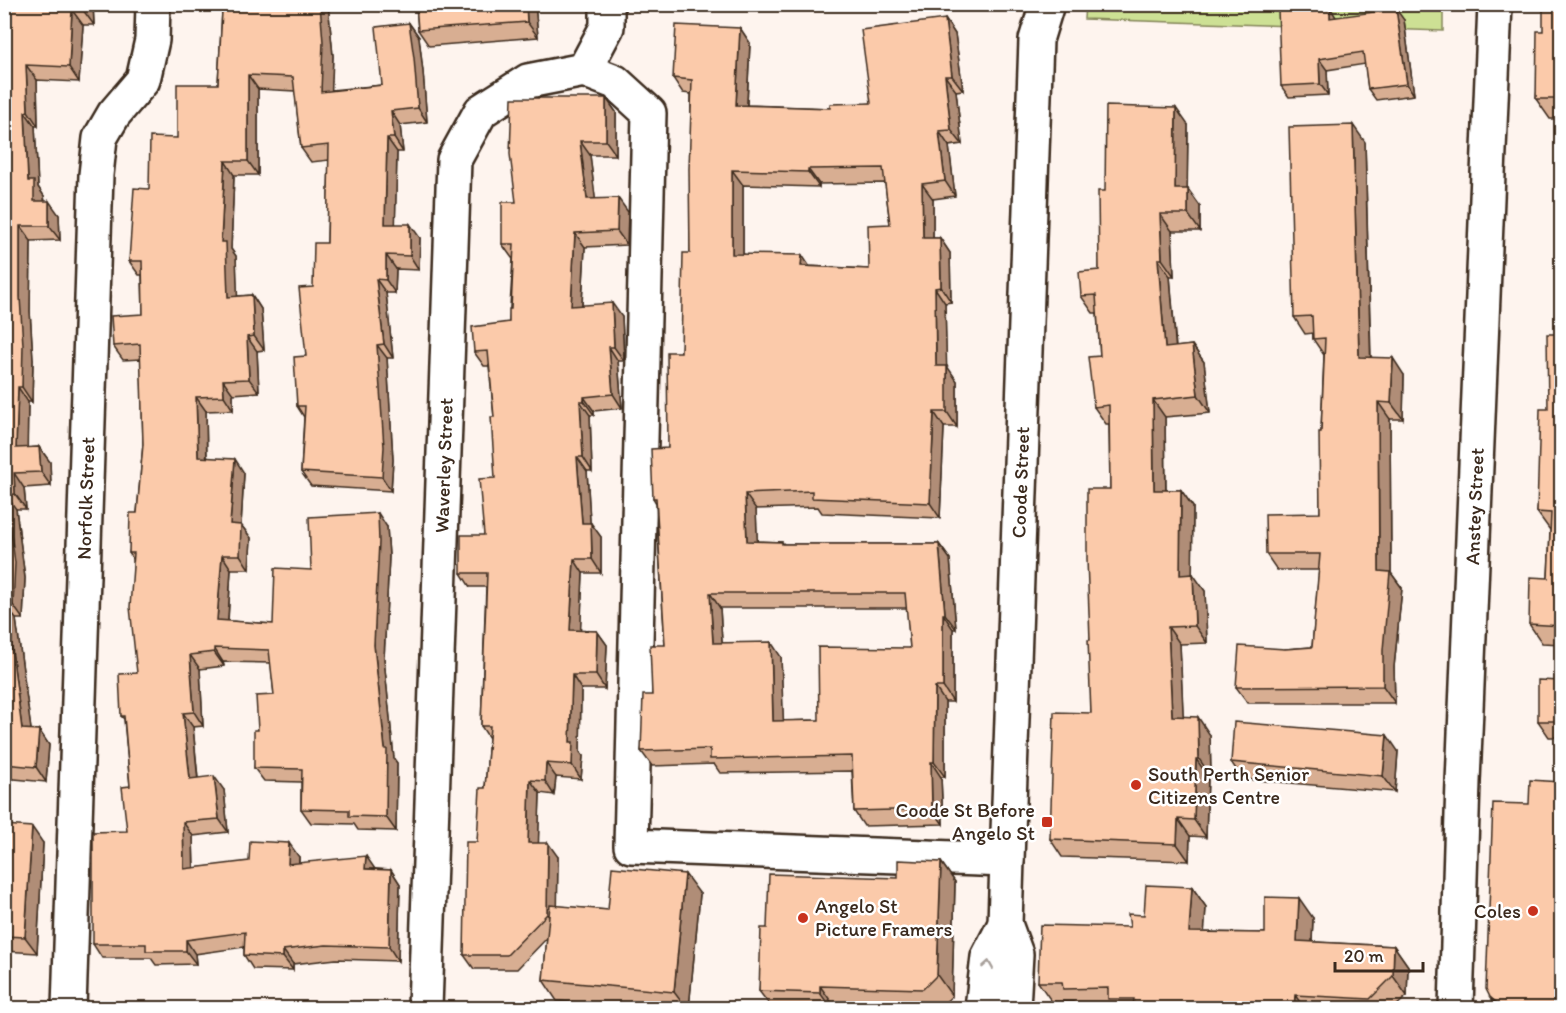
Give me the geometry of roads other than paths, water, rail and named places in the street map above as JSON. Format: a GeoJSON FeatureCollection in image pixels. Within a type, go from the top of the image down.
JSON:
{"type":"FeatureCollection","features":[{"type":"Feature","properties":{"kind":"street","name":"Norfolk Street"},"geometry":{"type":"LineString","coordinates":[[69,1008],[96,175],[100,138],[114,114],[142,80],[152,40],[153,4]]}},
{"type":"Feature","properties":{"kind":"street"},"geometry":{"type":"LineString","coordinates":[[608,4],[607,27],[584,70],[615,82],[649,113],[631,846],[1007,860]]}},
{"type":"Feature","properties":{"kind":"street","name":"Coode Street"},"geometry":{"type":"LineString","coordinates":[[1027,4],[1036,40]]}},
{"type":"Feature","properties":{"kind":"street","name":"Coode Street"},"geometry":{"type":"LineString","coordinates":[[1013,1008],[1016,954],[1005,924],[1007,860],[1036,40],[1047,4]]}},
{"type":"Feature","properties":{"kind":"street","name":"Anstey Street"},"geometry":{"type":"LineString","coordinates":[[1456,1008],[1464,746],[1495,4]]}},
{"type":"Feature","properties":{"kind":"street","name":"Waverley Street"},"geometry":{"type":"LineString","coordinates":[[425,1008],[454,160],[481,111],[528,81],[584,70]]}},
{"type":"Feature","properties":{"kind":"street","name":"Coode Street"},"geometry":{"type":"LineString","coordinates":[[982,1008],[988,957],[1005,924]]}},
{"type":"Feature","properties":{"kind":"place","name":"South Perth Senior Citizens Centre"},"geometry":{"type":"Point","coordinates":[1136,785]}},
{"type":"Feature","properties":{"kind":"place","name":"Coode St Before Angelo St"},"geometry":{"type":"Point","coordinates":[1047,822]}},
{"type":"Feature","properties":{"kind":"place","name":"Coles"},"geometry":{"type":"Point","coordinates":[1533,911]}},
{"type":"Feature","properties":{"kind":"place","name":"Angelo St Picture Framers"},"geometry":{"type":"Point","coordinates":[803,918]}}]}
